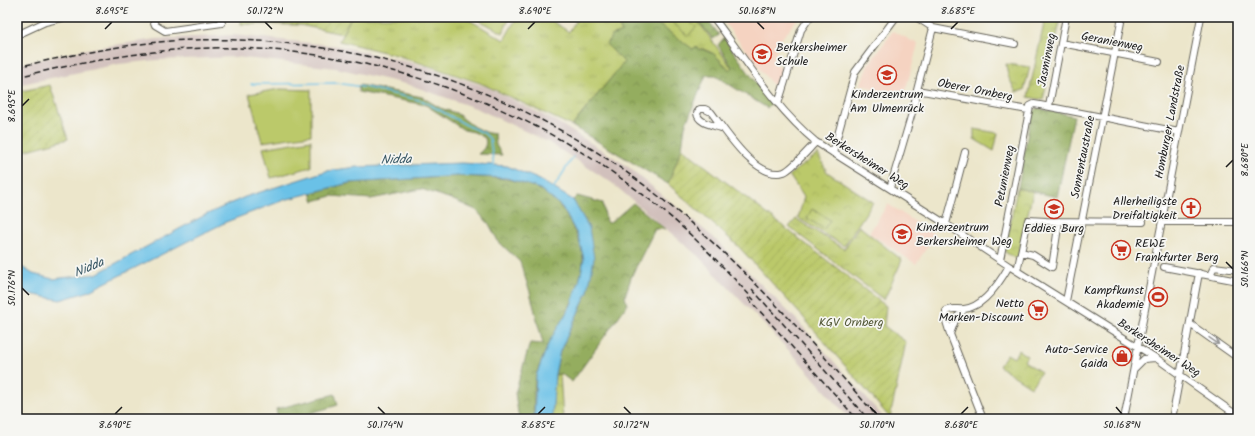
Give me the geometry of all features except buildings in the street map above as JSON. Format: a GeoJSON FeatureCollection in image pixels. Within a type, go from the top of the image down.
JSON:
{"type":"FeatureCollection","features":[{"type":"Feature","properties":{"kind":"street"},"geometry":{"type":"LineString","coordinates":[[19,35],[56,18],[66,17]]}},
{"type":"Feature","properties":{"kind":"street"},"geometry":{"type":"LineString","coordinates":[[152,17],[154,25],[165,31],[222,23],[219,17]]}},
{"type":"Feature","properties":{"kind":"street"},"geometry":{"type":"LineString","coordinates":[[778,104],[800,30],[810,17]]}},
{"type":"Feature","properties":{"kind":"street"},"geometry":{"type":"LineString","coordinates":[[833,153],[855,72],[896,17]]}},
{"type":"Feature","properties":{"kind":"street"},"geometry":{"type":"LineString","coordinates":[[916,17],[933,28],[1015,44]]}},
{"type":"Feature","properties":{"kind":"street","name":"Jasminweg"},"geometry":{"type":"LineString","coordinates":[[1049,106],[1066,17]]}},
{"type":"Feature","properties":{"kind":"street","name":"Sonnentaustraße"},"geometry":{"type":"LineString","coordinates":[[1066,302],[1122,17]]}},
{"type":"Feature","properties":{"kind":"street","name":"Homburger Landstraße"},"geometry":{"type":"LineString","coordinates":[[1124,419],[1201,17]]}},
{"type":"Feature","properties":{"kind":"street","name":"Berkersheimer Weg"},"geometry":{"type":"LineString","coordinates":[[717,18],[782,110],[796,126],[816,142],[1156,358],[1238,416]]}},
{"type":"Feature","properties":{"kind":"street","name":"Oberer Ornberg"},"geometry":{"type":"LineString","coordinates":[[890,188],[914,106],[933,28]]}},
{"type":"Feature","properties":{"kind":"street","name":"Geranienweg"},"geometry":{"type":"LineString","coordinates":[[1061,43],[1159,62]]}},
{"type":"Feature","properties":{"kind":"street","name":"Oberer Ornberg"},"geometry":{"type":"LineString","coordinates":[[917,90],[1028,110]]}},
{"type":"Feature","properties":{"kind":"street"},"geometry":{"type":"LineString","coordinates":[[1028,110],[1034,104],[1049,106],[1179,132]]}},
{"type":"Feature","properties":{"kind":"street","name":"Petunienweg"},"geometry":{"type":"LineString","coordinates":[[1000,260],[1028,110]]}},
{"type":"Feature","properties":{"kind":"street"},"geometry":{"type":"LineString","coordinates":[[721,128],[739,150],[766,170],[775,174],[786,172],[816,142]]}},
{"type":"Feature","properties":{"kind":"street"},"geometry":{"type":"LineString","coordinates":[[946,224],[965,152]]}},
{"type":"Feature","properties":{"kind":"street"},"geometry":{"type":"LineString","coordinates":[[1017,271],[1028,220],[1143,222]]}},
{"type":"Feature","properties":{"kind":"street"},"geometry":{"type":"LineString","coordinates":[[1020,252],[1033,255],[1052,267],[1059,221]]}},
{"type":"Feature","properties":{"kind":"street"},"geometry":{"type":"LineString","coordinates":[[1162,222],[1238,222]]}},
{"type":"Feature","properties":{"kind":"street"},"geometry":{"type":"LineString","coordinates":[[950,334],[956,318],[965,309],[983,300],[1009,266]]}},
{"type":"Feature","properties":{"kind":"street"},"geometry":{"type":"LineString","coordinates":[[1164,267],[1238,281]]}},
{"type":"Feature","properties":{"kind":"street"},"geometry":{"type":"LineString","coordinates":[[1210,275],[1214,267],[1238,270]]}},
{"type":"Feature","properties":{"kind":"street"},"geometry":{"type":"LineString","coordinates":[[1172,419],[1199,273]]}},
{"type":"Feature","properties":{"kind":"street"},"geometry":{"type":"LineString","coordinates":[[965,309],[948,309],[946,311],[946,321],[983,419]]}},
{"type":"Feature","properties":{"kind":"street"},"geometry":{"type":"LineString","coordinates":[[1190,324],[1238,358]]}},
{"type":"Feature","properties":{"kind":"street"},"geometry":{"type":"LineString","coordinates":[[1134,369],[1144,359],[1156,358]]}},
{"type":"Feature","properties":{"kind":"shaded area","name":"Berkersheimer Schule"},"geometry":{"type":"Polygon","coordinates":[[[727,17],[799,17],[778,43],[772,64],[783,69],[777,91],[724,22],[727,17]]]}},
{"type":"Feature","properties":{"kind":"shaded area","name":"Kinderzentrum Am Ulmenrück"},"geometry":{"type":"Polygon","coordinates":[[[893,31],[918,44],[903,100],[861,84],[868,65],[893,31]]]}},
{"type":"Feature","properties":{"kind":"shaded area"},"geometry":{"type":"Polygon","coordinates":[[[233,35],[340,46],[417,64],[487,87],[557,122],[626,165],[713,237],[796,319],[885,419],[850,419],[798,360],[698,256],[612,183],[548,142],[478,109],[410,85],[336,68],[235,57],[158,60],[119,64],[17,85],[17,65],[86,49],[156,39],[233,35]]]}},
{"type":"Feature","properties":{"kind":"shaded area","name":"Kinderzentrum Berkersheimer Weg"},"geometry":{"type":"Polygon","coordinates":[[[888,204],[935,235],[916,264],[869,233],[888,204]]]}},
{"type":"Feature","properties":{"kind":"green space"},"geometry":{"type":"Polygon","coordinates":[[[241,17],[351,17],[342,34],[300,25],[241,24],[241,17]]]}},
{"type":"Feature","properties":{"kind":"green space"},"geometry":{"type":"Polygon","coordinates":[[[351,17],[464,17],[504,40],[517,17],[546,17],[569,32],[578,17],[614,17],[622,32],[624,62],[572,126],[480,83],[396,55],[339,41],[351,17]]]}},
{"type":"Feature","properties":{"kind":"green space"},"geometry":{"type":"Polygon","coordinates":[[[473,17],[510,17],[503,33],[473,17]]]}},
{"type":"Feature","properties":{"kind":"green space"},"geometry":{"type":"Polygon","coordinates":[[[614,17],[664,17],[658,24],[693,49],[696,46],[700,50],[702,49],[713,53],[729,70],[732,67],[718,45],[724,38],[771,104],[767,108],[714,75],[706,75],[685,126],[682,148],[668,184],[572,126],[624,62],[607,45],[611,36],[622,32],[614,17]]]}},
{"type":"Feature","properties":{"kind":"green space"},"geometry":{"type":"Polygon","coordinates":[[[664,17],[673,17],[670,19],[696,27],[685,17],[695,17],[732,68],[729,70],[711,52],[703,49],[694,50],[679,41],[658,24],[664,17]]]}},
{"type":"Feature","properties":{"kind":"green space"},"geometry":{"type":"Polygon","coordinates":[[[673,17],[685,17],[696,27],[688,36],[670,20],[673,17]]]}},
{"type":"Feature","properties":{"kind":"green space"},"geometry":{"type":"Polygon","coordinates":[[[695,17],[706,17],[719,35],[713,39],[695,17]]]}},
{"type":"Feature","properties":{"kind":"green space"},"geometry":{"type":"Polygon","coordinates":[[[1042,17],[1061,17],[1043,100],[1028,97],[1045,19],[1042,17]]]}},
{"type":"Feature","properties":{"kind":"green space"},"geometry":{"type":"Polygon","coordinates":[[[1006,64],[1030,67],[1024,90],[1016,92],[1008,76],[1006,64]]]}},
{"type":"Feature","properties":{"kind":"green space"},"geometry":{"type":"Polygon","coordinates":[[[50,85],[68,139],[17,153],[17,92],[50,85]]]}},
{"type":"Feature","properties":{"kind":"green space"},"geometry":{"type":"Polygon","coordinates":[[[359,85],[422,97],[440,108],[456,113],[474,127],[488,133],[495,134],[496,145],[502,155],[478,154],[482,151],[486,143],[485,138],[474,132],[464,130],[426,105],[358,92],[359,85]]]}},
{"type":"Feature","properties":{"kind":"green space"},"geometry":{"type":"Polygon","coordinates":[[[280,89],[311,90],[311,135],[262,142],[249,94],[280,89]]]}},
{"type":"Feature","properties":{"kind":"green space"},"geometry":{"type":"Polygon","coordinates":[[[1037,108],[1074,116],[1057,197],[1018,188],[1031,115],[1037,108]]]}},
{"type":"Feature","properties":{"kind":"green space"},"geometry":{"type":"Polygon","coordinates":[[[974,129],[998,133],[994,151],[974,139],[974,129]]]}},
{"type":"Feature","properties":{"kind":"green space"},"geometry":{"type":"Polygon","coordinates":[[[311,140],[311,167],[271,178],[263,148],[311,140]]]}},
{"type":"Feature","properties":{"kind":"green space","name":"KGV Ornberg"},"geometry":{"type":"Polygon","coordinates":[[[682,148],[886,306],[884,326],[906,342],[890,418],[803,317],[738,246],[668,184],[682,148]]]}},
{"type":"Feature","properties":{"kind":"green space"},"geometry":{"type":"Polygon","coordinates":[[[818,154],[827,172],[873,202],[844,246],[798,218],[804,197],[789,175],[818,154]]]}},
{"type":"Feature","properties":{"kind":"green space"},"geometry":{"type":"Polygon","coordinates":[[[458,176],[506,179],[535,187],[548,195],[559,206],[569,220],[580,244],[583,259],[579,285],[568,310],[548,345],[537,372],[534,392],[534,419],[519,419],[515,393],[530,343],[543,344],[530,292],[520,262],[498,241],[489,224],[476,210],[451,199],[421,189],[371,199],[332,196],[314,201],[311,193],[349,183],[458,176]]]}},
{"type":"Feature","properties":{"kind":"green space"},"geometry":{"type":"Polygon","coordinates":[[[1017,188],[1033,192],[1017,260],[1005,252],[1017,188]]]}},
{"type":"Feature","properties":{"kind":"green space"},"geometry":{"type":"Polygon","coordinates":[[[577,196],[603,203],[606,222],[610,223],[633,203],[665,229],[655,229],[632,275],[625,296],[627,305],[572,382],[560,373],[558,375],[555,374],[560,351],[588,292],[589,228],[573,200],[577,196]]]}},
{"type":"Feature","properties":{"kind":"green space"},"geometry":{"type":"Polygon","coordinates":[[[812,209],[830,220],[824,229],[807,218],[812,209]]]}},
{"type":"Feature","properties":{"kind":"green space"},"geometry":{"type":"Polygon","coordinates":[[[796,219],[844,249],[859,226],[902,260],[884,300],[789,227],[796,219]]]}},
{"type":"Feature","properties":{"kind":"green space"},"geometry":{"type":"Polygon","coordinates":[[[1018,350],[1027,356],[1024,361],[1041,372],[1031,387],[999,366],[1007,354],[1014,358],[1018,350]]]}},
{"type":"Feature","properties":{"kind":"green space"},"geometry":{"type":"Polygon","coordinates":[[[560,373],[563,419],[552,419],[555,374],[558,375],[560,373]]]}},
{"type":"Feature","properties":{"kind":"green space"},"geometry":{"type":"Polygon","coordinates":[[[335,394],[338,405],[290,419],[278,419],[276,409],[335,394]]]}},
{"type":"Feature","properties":{"kind":"water"},"geometry":{"type":"Polygon","coordinates":[[[462,163],[507,166],[540,180],[573,200],[589,228],[594,258],[588,292],[560,351],[555,374],[552,419],[534,419],[536,376],[549,342],[571,305],[579,282],[584,259],[578,236],[562,207],[540,189],[507,178],[458,176],[349,183],[284,200],[226,222],[87,292],[60,300],[30,294],[17,286],[17,264],[33,274],[53,279],[96,274],[205,215],[245,197],[326,171],[357,167],[462,163]]]}},
{"type":"Feature","properties":{"kind":"waterway"},"geometry":{"type":"LineString","coordinates":[[251,84],[337,83],[369,88],[423,101],[484,133],[490,139],[494,167]]}},
{"type":"Feature","properties":{"kind":"waterway"},"geometry":{"type":"LineString","coordinates":[[553,189],[573,157]]}},
{"type":"Feature","properties":{"kind":"railway"},"geometry":{"type":"LineString","coordinates":[[17,67],[93,51],[131,45],[170,41],[237,40],[303,45],[368,56],[431,74],[492,96],[551,125],[608,159],[662,199],[691,223],[720,249],[775,304],[879,419]]}},
{"type":"Feature","properties":{"kind":"railway"},"geometry":{"type":"LineString","coordinates":[[17,77],[98,60],[153,52],[208,48],[236,48],[296,52],[355,62],[413,76],[469,96],[524,120],[576,149],[626,182],[673,219],[705,248],[754,300]]}},
{"type":"Feature","properties":{"kind":"railway"},"geometry":{"type":"LineString","coordinates":[[752,289],[868,419]]}},
{"type":"Feature","properties":{"kind":"railway"},"geometry":{"type":"LineString","coordinates":[[748,298],[857,419]]}},
{"type":"Feature","properties":{"kind":"place","name":"Berkersheimer Schule"},"geometry":{"type":"Point","coordinates":[762,54]}},
{"type":"Feature","properties":{"kind":"place","name":"Kinderzentrum Am Ulmenrück"},"geometry":{"type":"Point","coordinates":[887,75]}},
{"type":"Feature","properties":{"kind":"place","name":"Allerheiligste Dreifaltigkeit"},"geometry":{"type":"Point","coordinates":[1191,208]}},
{"type":"Feature","properties":{"kind":"place","name":"Eddies Burg"},"geometry":{"type":"Point","coordinates":[1054,209]}},
{"type":"Feature","properties":{"kind":"place","name":"Kinderzentrum Berkersheimer Weg"},"geometry":{"type":"Point","coordinates":[902,234]}},
{"type":"Feature","properties":{"kind":"place","name":"REWE Frankfurter Berg"},"geometry":{"type":"Point","coordinates":[1121,250]}},
{"type":"Feature","properties":{"kind":"place","name":"Kampfkunst Akademie"},"geometry":{"type":"Point","coordinates":[1158,297]}},
{"type":"Feature","properties":{"kind":"place","name":"Netto Marken-Discount"},"geometry":{"type":"Point","coordinates":[1038,310]}},
{"type":"Feature","properties":{"kind":"place","name":"Auto-Service Gaida"},"geometry":{"type":"Point","coordinates":[1122,356]}},
{"type":"Feature","properties":{"kind":"water label","name":"Nidda"},"geometry":{"type":"Point","coordinates":[396,160]}},
{"type":"Feature","properties":{"kind":"water label","name":"Nidda"},"geometry":{"type":"Point","coordinates":[89,268]}}]}
